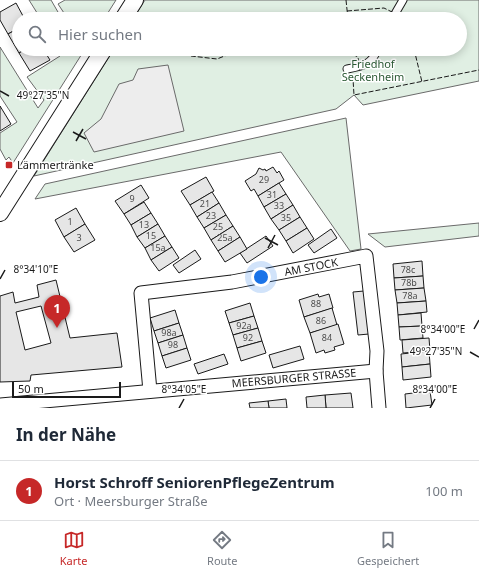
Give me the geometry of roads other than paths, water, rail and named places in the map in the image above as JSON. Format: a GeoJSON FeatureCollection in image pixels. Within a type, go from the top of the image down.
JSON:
{"type":"FeatureCollection","features":[{"type":"Feature","properties":{"kind":"street"},"geometry":{"type":"LineString","coordinates":[[127,12],[135,0]]}},
{"type":"Feature","properties":{"kind":"street"},"geometry":{"type":"LineString","coordinates":[[0,213],[100,56]]}},
{"type":"Feature","properties":{"kind":"street","name":"AM STOCK"},"geometry":{"type":"LineString","coordinates":[[150,391],[141,293],[232,282],[366,256],[377,351],[376,370]]}},
{"type":"Feature","properties":{"kind":"street"},"geometry":{"type":"LineString","coordinates":[[376,370],[379,408]]}},
{"type":"Feature","properties":{"kind":"street","name":"MEERSBURGER STRASSE"},"geometry":{"type":"LineString","coordinates":[[0,405],[376,370]]}},
{"type":"Feature","properties":{"kind":"lane"},"geometry":{"type":"LineString","coordinates":[[396,12],[403,0]]}},
{"type":"Feature","properties":{"kind":"lane"},"geometry":{"type":"LineString","coordinates":[[347,69],[368,64],[375,56]]}},
{"type":"Feature","properties":{"kind":"place","name":"Lämmertränke"},"geometry":{"type":"Point","coordinates":[9,165]}},
{"type":"Feature","properties":{"kind":"place","name":"Horst Schroff SeniorenPflegeZentrum"},"geometry":{"type":"Point","coordinates":[57,328]}},
{"type":"Feature","properties":{"kind":"park label","name":"Friedhof Seckenheim"},"geometry":{"type":"Point","coordinates":[373,70]}}]}
